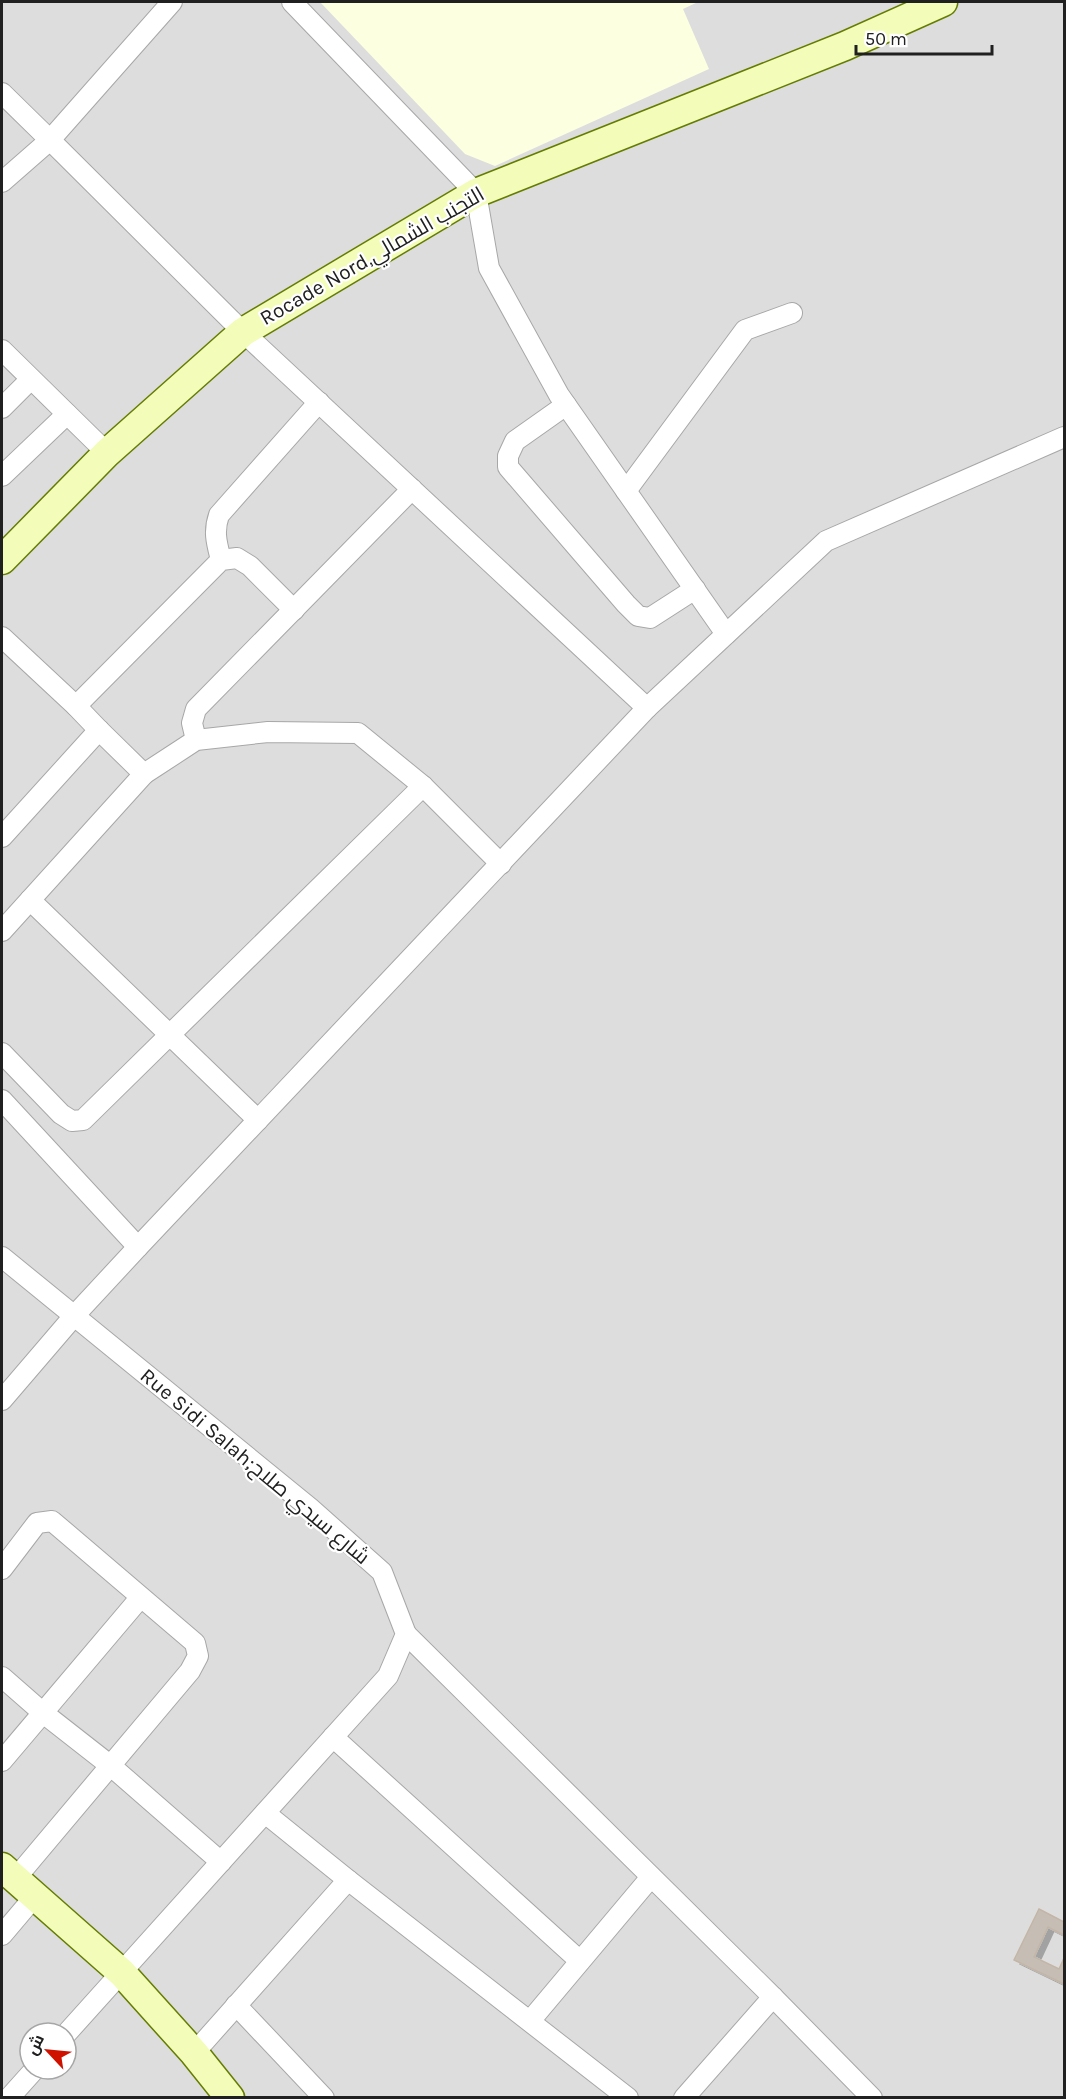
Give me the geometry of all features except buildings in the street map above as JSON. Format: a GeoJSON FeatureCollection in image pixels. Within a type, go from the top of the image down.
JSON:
{"type":"FeatureCollection","features":[{"type":"Feature","properties":{"kind":"main road","name":"Rocade Nord,التجنب الشمالي"},"geometry":{"type":"LineString","coordinates":[[2,560],[106,453],[243,332],[476,193],[844,46],[900,11],[944,2]]}},
{"type":"Feature","properties":{"kind":"main road"},"geometry":{"type":"LineString","coordinates":[[17,1881],[122,1973],[230,2097]]}},
{"type":"Feature","properties":{"kind":"street"},"geometry":{"type":"LineString","coordinates":[[2,182],[50,140],[172,2]]}},
{"type":"Feature","properties":{"kind":"street"},"geometry":{"type":"LineString","coordinates":[[292,2],[476,193],[489,268],[566,405],[726,634]]}},
{"type":"Feature","properties":{"kind":"street"},"geometry":{"type":"LineString","coordinates":[[2,93],[243,332],[647,708]]}},
{"type":"Feature","properties":{"kind":"street"},"geometry":{"type":"LineString","coordinates":[[626,492],[745,330],[792,313]]}},
{"type":"Feature","properties":{"kind":"street"},"geometry":{"type":"LineString","coordinates":[[2,350],[106,453]]}},
{"type":"Feature","properties":{"kind":"street"},"geometry":{"type":"LineString","coordinates":[[2,408],[31,379]]}},
{"type":"Feature","properties":{"kind":"street"},"geometry":{"type":"LineString","coordinates":[[221,560],[215,537],[215,526],[219,515],[319,402]]}},
{"type":"Feature","properties":{"kind":"street"},"geometry":{"type":"LineString","coordinates":[[566,405],[515,441],[508,456],[508,467],[638,616],[651,618],[695,589]]}},
{"type":"Feature","properties":{"kind":"street"},"geometry":{"type":"LineString","coordinates":[[2,476],[67,414]]}},
{"type":"Feature","properties":{"kind":"street"},"geometry":{"type":"LineString","coordinates":[[2,1400],[74,1316],[138,1247],[647,708],[826,541],[1065,437]]}},
{"type":"Feature","properties":{"kind":"street"},"geometry":{"type":"LineString","coordinates":[[196,740],[192,723],[196,710],[412,489]]}},
{"type":"Feature","properties":{"kind":"street"},"geometry":{"type":"LineString","coordinates":[[76,706],[221,560],[237,558],[250,566],[294,610]]}},
{"type":"Feature","properties":{"kind":"street"},"geometry":{"type":"LineString","coordinates":[[2,637],[144,774]]}},
{"type":"Feature","properties":{"kind":"street"},"geometry":{"type":"LineString","coordinates":[[2,837],[99,730]]}},
{"type":"Feature","properties":{"kind":"street"},"geometry":{"type":"LineString","coordinates":[[2,931],[144,774],[196,740],[268,732],[358,733],[423,786],[501,864]]}},
{"type":"Feature","properties":{"kind":"street"},"geometry":{"type":"LineString","coordinates":[[2,1053],[62,1114],[72,1121],[83,1120],[423,786]]}},
{"type":"Feature","properties":{"kind":"street"},"geometry":{"type":"LineString","coordinates":[[30,900],[258,1120]]}},
{"type":"Feature","properties":{"kind":"street"},"geometry":{"type":"LineString","coordinates":[[2,1100],[138,1247]]}},
{"type":"Feature","properties":{"kind":"street","name":"Rue Sidi Salah;شارع سيدي صلاح"},"geometry":{"type":"LineString","coordinates":[[2,1257],[310,1508],[382,1572],[406,1634]]}},
{"type":"Feature","properties":{"kind":"street"},"geometry":{"type":"LineString","coordinates":[[2,1569],[37,1523],[52,1521],[195,1643],[198,1656],[190,1671],[17,1881],[2,1935]]}},
{"type":"Feature","properties":{"kind":"street"},"geometry":{"type":"LineString","coordinates":[[2,1761],[140,1598]]}},
{"type":"Feature","properties":{"kind":"street"},"geometry":{"type":"LineString","coordinates":[[78,2021],[388,1676],[406,1634],[872,2097]]}},
{"type":"Feature","properties":{"kind":"street"},"geometry":{"type":"LineString","coordinates":[[2,1677],[42,1712],[111,1766],[221,1862]]}},
{"type":"Feature","properties":{"kind":"street"},"geometry":{"type":"LineString","coordinates":[[333,1737],[580,1961]]}},
{"type":"Feature","properties":{"kind":"street"},"geometry":{"type":"LineString","coordinates":[[265,1813],[628,2097]]}},
{"type":"Feature","properties":{"kind":"street"},"geometry":{"type":"LineString","coordinates":[[530,2021],[651,1877]]}},
{"type":"Feature","properties":{"kind":"street"},"geometry":{"type":"LineString","coordinates":[[194,2053],[348,1880]]}},
{"type":"Feature","properties":{"kind":"street"},"geometry":{"type":"LineString","coordinates":[[684,2097],[773,1997]]}},
{"type":"Feature","properties":{"kind":"street"},"geometry":{"type":"LineString","coordinates":[[236,2006],[324,2097]]}},
{"type":"Feature","properties":{"kind":"street"},"geometry":{"type":"LineString","coordinates":[[9,2097],[24,2081]]}},
{"type":"Feature","properties":{"kind":"shaded area"},"geometry":{"type":"Polygon","coordinates":[[[2,2],[1064,2],[1064,2097],[2,2098],[2,2]]]}},
{"type":"Feature","properties":{"kind":"shaded area"},"geometry":{"type":"Polygon","coordinates":[[[320,2],[698,2],[683,9],[709,69],[495,166],[465,154],[320,2]]]}}]}
